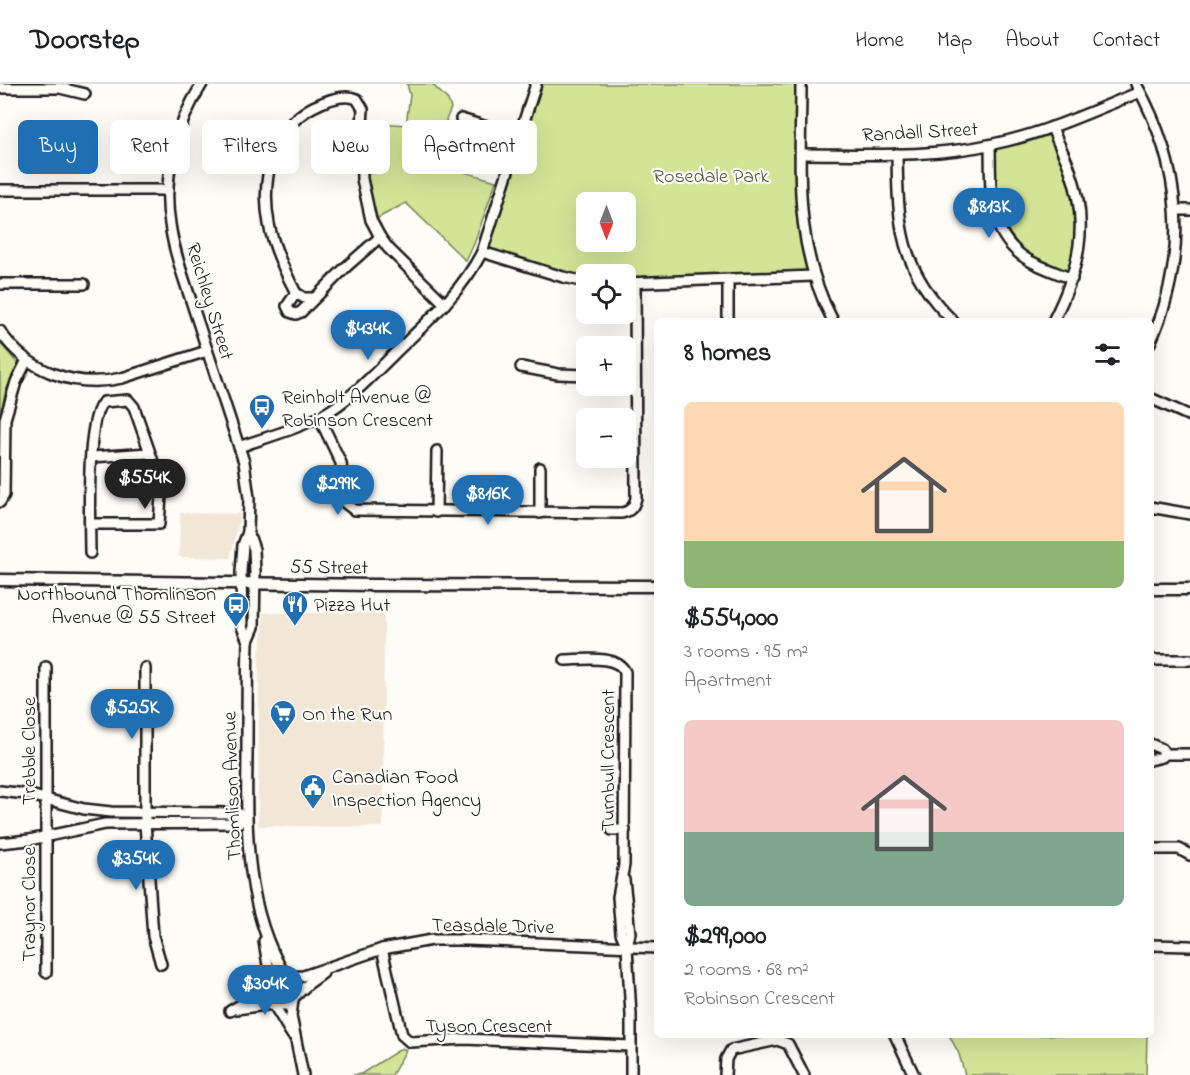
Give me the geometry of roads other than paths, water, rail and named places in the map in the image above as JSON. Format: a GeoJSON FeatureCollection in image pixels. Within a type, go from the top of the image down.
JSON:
{"type":"FeatureCollection","features":[{"type":"Feature","properties":{"kind":"main road","name":"55 Street"},"geometry":{"type":"LineString","coordinates":[[0,580],[654,586]]}},
{"type":"Feature","properties":{"kind":"main road"},"geometry":{"type":"LineString","coordinates":[[1154,589],[1190,589]]}},
{"type":"Feature","properties":{"kind":"street","name":"Reichley Street"},"geometry":{"type":"LineString","coordinates":[[202,84],[184,118],[171,164],[168,190],[170,224],[176,251],[239,447],[248,487],[249,532],[254,549],[255,582]]}},
{"type":"Feature","properties":{"kind":"street"},"geometry":{"type":"LineString","coordinates":[[525,120],[536,84]]}},
{"type":"Feature","properties":{"kind":"street"},"geometry":{"type":"LineString","coordinates":[[801,84],[802,221],[813,276],[832,318]]}},
{"type":"Feature","properties":{"kind":"street"},"geometry":{"type":"LineString","coordinates":[[0,88],[60,88],[85,94]]}},
{"type":"Feature","properties":{"kind":"street"},"geometry":{"type":"LineString","coordinates":[[1138,88],[1159,130],[1167,153],[1174,182],[1177,210],[1176,255],[1172,279],[1161,320],[1154,335]]}},
{"type":"Feature","properties":{"kind":"street","name":"Randall Street"},"geometry":{"type":"LineString","coordinates":[[801,154],[944,152],[990,145],[1052,127],[1138,88]]}},
{"type":"Feature","properties":{"kind":"street"},"geometry":{"type":"LineString","coordinates":[[314,298],[304,298],[296,293],[276,247],[269,225],[268,170],[284,131],[292,122],[311,108],[347,96],[357,99],[362,105],[362,187],[368,212],[380,237],[445,304]]}},
{"type":"Feature","properties":{"kind":"street"},"geometry":{"type":"LineString","coordinates":[[1052,127],[1070,169],[1079,203],[1081,236],[1072,279],[1054,318]]}},
{"type":"Feature","properties":{"kind":"street"},"geometry":{"type":"LineString","coordinates":[[990,145],[991,202],[1000,231],[1010,245],[1026,258],[1072,279]]}},
{"type":"Feature","properties":{"kind":"street"},"geometry":{"type":"LineString","coordinates":[[897,154],[897,207],[906,249],[925,288],[950,318]]}},
{"type":"Feature","properties":{"kind":"street"},"geometry":{"type":"LineString","coordinates":[[239,447],[319,417],[352,395],[445,304],[466,278],[482,252],[507,174]]}},
{"type":"Feature","properties":{"kind":"street"},"geometry":{"type":"LineString","coordinates":[[0,190],[168,190]]}},
{"type":"Feature","properties":{"kind":"street"},"geometry":{"type":"LineString","coordinates":[[1177,210],[1190,210]]}},
{"type":"Feature","properties":{"kind":"street"},"geometry":{"type":"LineString","coordinates":[[296,293],[287,306],[293,314],[301,312],[380,237]]}},
{"type":"Feature","properties":{"kind":"street"},"geometry":{"type":"LineString","coordinates":[[482,252],[576,280]]}},
{"type":"Feature","properties":{"kind":"street"},"geometry":{"type":"LineString","coordinates":[[636,283],[813,276]]}},
{"type":"Feature","properties":{"kind":"street"},"geometry":{"type":"LineString","coordinates":[[728,280],[728,318]]}},
{"type":"Feature","properties":{"kind":"street"},"geometry":{"type":"LineString","coordinates":[[0,284],[84,284]]}},
{"type":"Feature","properties":{"kind":"street"},"geometry":{"type":"LineString","coordinates":[[0,331],[27,360],[52,373],[112,391],[132,404],[156,470],[161,496],[159,524],[90,524]]}},
{"type":"Feature","properties":{"kind":"street"},"geometry":{"type":"LineString","coordinates":[[90,553],[93,431],[97,409],[112,391],[207,351]]}},
{"type":"Feature","properties":{"kind":"street"},"geometry":{"type":"LineString","coordinates":[[0,502],[4,495],[5,419],[16,382],[27,360]]}},
{"type":"Feature","properties":{"kind":"street"},"geometry":{"type":"LineString","coordinates":[[521,367],[558,374],[576,375]]}},
{"type":"Feature","properties":{"kind":"street"},"geometry":{"type":"LineString","coordinates":[[319,417],[339,459],[343,475],[344,500],[350,509],[358,511],[621,513],[633,507],[636,498],[632,396]]}},
{"type":"Feature","properties":{"kind":"street"},"geometry":{"type":"LineString","coordinates":[[1154,400],[1190,416]]}},
{"type":"Feature","properties":{"kind":"street"},"geometry":{"type":"LineString","coordinates":[[436,512],[437,451]]}},
{"type":"Feature","properties":{"kind":"street"},"geometry":{"type":"LineString","coordinates":[[92,457],[149,453]]}},
{"type":"Feature","properties":{"kind":"street"},"geometry":{"type":"LineString","coordinates":[[540,468],[540,513]]}},
{"type":"Feature","properties":{"kind":"street"},"geometry":{"type":"LineString","coordinates":[[1154,508],[1190,514]]}},
{"type":"Feature","properties":{"kind":"street","name":"Reichley Street"},"geometry":{"type":"LineString","coordinates":[[241,582],[243,545],[249,532]]}},
{"type":"Feature","properties":{"kind":"street","name":"Thomlison Avenue"},"geometry":{"type":"LineString","coordinates":[[241,582],[242,627],[248,641]]}},
{"type":"Feature","properties":{"kind":"street","name":"Thomlison Avenue"},"geometry":{"type":"LineString","coordinates":[[255,582],[254,627],[248,641],[246,818],[254,893],[268,965],[265,983]]}},
{"type":"Feature","properties":{"kind":"street","name":"Turnbull Crescent"},"geometry":{"type":"LineString","coordinates":[[565,660],[610,661],[622,665],[626,672],[623,877],[630,933],[627,947],[630,1075]]}},
{"type":"Feature","properties":{"kind":"street"},"geometry":{"type":"LineString","coordinates":[[1154,660],[1190,660]]}},
{"type":"Feature","properties":{"kind":"street","name":"Trebble Close"},"geometry":{"type":"LineString","coordinates":[[46,667],[46,836]]}},
{"type":"Feature","properties":{"kind":"street"},"geometry":{"type":"LineString","coordinates":[[145,668],[145,824],[153,936],[161,964]]}},
{"type":"Feature","properties":{"kind":"street"},"geometry":{"type":"LineString","coordinates":[[1154,746],[1162,749],[1165,754]]}},
{"type":"Feature","properties":{"kind":"street"},"geometry":{"type":"LineString","coordinates":[[1154,759],[1165,754],[1190,754]]}},
{"type":"Feature","properties":{"kind":"street"},"geometry":{"type":"LineString","coordinates":[[0,792],[26,794],[96,811],[237,813],[246,818],[238,823],[96,825],[0,843]]}},
{"type":"Feature","properties":{"kind":"street"},"geometry":{"type":"LineString","coordinates":[[96,811],[96,825]]}},
{"type":"Feature","properties":{"kind":"street"},"geometry":{"type":"LineString","coordinates":[[195,813],[195,824]]}},
{"type":"Feature","properties":{"kind":"street"},"geometry":{"type":"LineString","coordinates":[[612,830],[625,830]]}},
{"type":"Feature","properties":{"kind":"street","name":"Traynor Close"},"geometry":{"type":"LineString","coordinates":[[46,836],[46,972]]}},
{"type":"Feature","properties":{"kind":"street"},"geometry":{"type":"LineString","coordinates":[[1154,849],[1179,849],[1190,855]]}},
{"type":"Feature","properties":{"kind":"street","name":"Thomlison Avenue"},"geometry":{"type":"LineString","coordinates":[[263,930],[287,976]]}},
{"type":"Feature","properties":{"kind":"street","name":"Teasdale Drive"},"geometry":{"type":"LineString","coordinates":[[287,976],[303,976],[382,949],[449,940],[654,948]]}},
{"type":"Feature","properties":{"kind":"street"},"geometry":{"type":"LineString","coordinates":[[1154,945],[1190,946]]}},
{"type":"Feature","properties":{"kind":"street","name":"Tyson Crescent"},"geometry":{"type":"LineString","coordinates":[[382,949],[401,1031],[404,1038],[410,1042],[464,1039],[631,1046]]}},
{"type":"Feature","properties":{"kind":"street","name":"Teasdale Drive"},"geometry":{"type":"LineString","coordinates":[[294,998],[332,966]]}},
{"type":"Feature","properties":{"kind":"street"},"geometry":{"type":"LineString","coordinates":[[294,998],[286,1005],[273,1004],[232,1010],[252,998],[274,975],[287,976],[294,982],[294,998],[291,1016],[303,1075]]}},
{"type":"Feature","properties":{"kind":"street"},"geometry":{"type":"LineString","coordinates":[[265,983],[264,994],[273,1004],[296,1043]]}},
{"type":"Feature","properties":{"kind":"street"},"geometry":{"type":"LineString","coordinates":[[896,1038],[914,1075]]}},
{"type":"Feature","properties":{"kind":"street"},"geometry":{"type":"LineString","coordinates":[[725,1075],[726,1059],[731,1050],[780,1040],[790,1046],[804,1075]]}},
{"type":"Feature","properties":{"kind":"place","name":"Reinholt Avenue @ Robinson Crescent"},"geometry":{"type":"Point","coordinates":[262,430]}},
{"type":"Feature","properties":{"kind":"place","name":"Pizza Hut"},"geometry":{"type":"Point","coordinates":[295,627]}},
{"type":"Feature","properties":{"kind":"place","name":"Northbound Thomlinson Avenue @ 55 Street"},"geometry":{"type":"Point","coordinates":[236,628]}},
{"type":"Feature","properties":{"kind":"place","name":"On the Run"},"geometry":{"type":"Point","coordinates":[283,736]}},
{"type":"Feature","properties":{"kind":"place","name":"Canadian Food Inspection Agency"},"geometry":{"type":"Point","coordinates":[313,810]}},
{"type":"Feature","properties":{"kind":"park label","name":"Rosedale Park"},"geometry":{"type":"Point","coordinates":[711,175]}}]}
